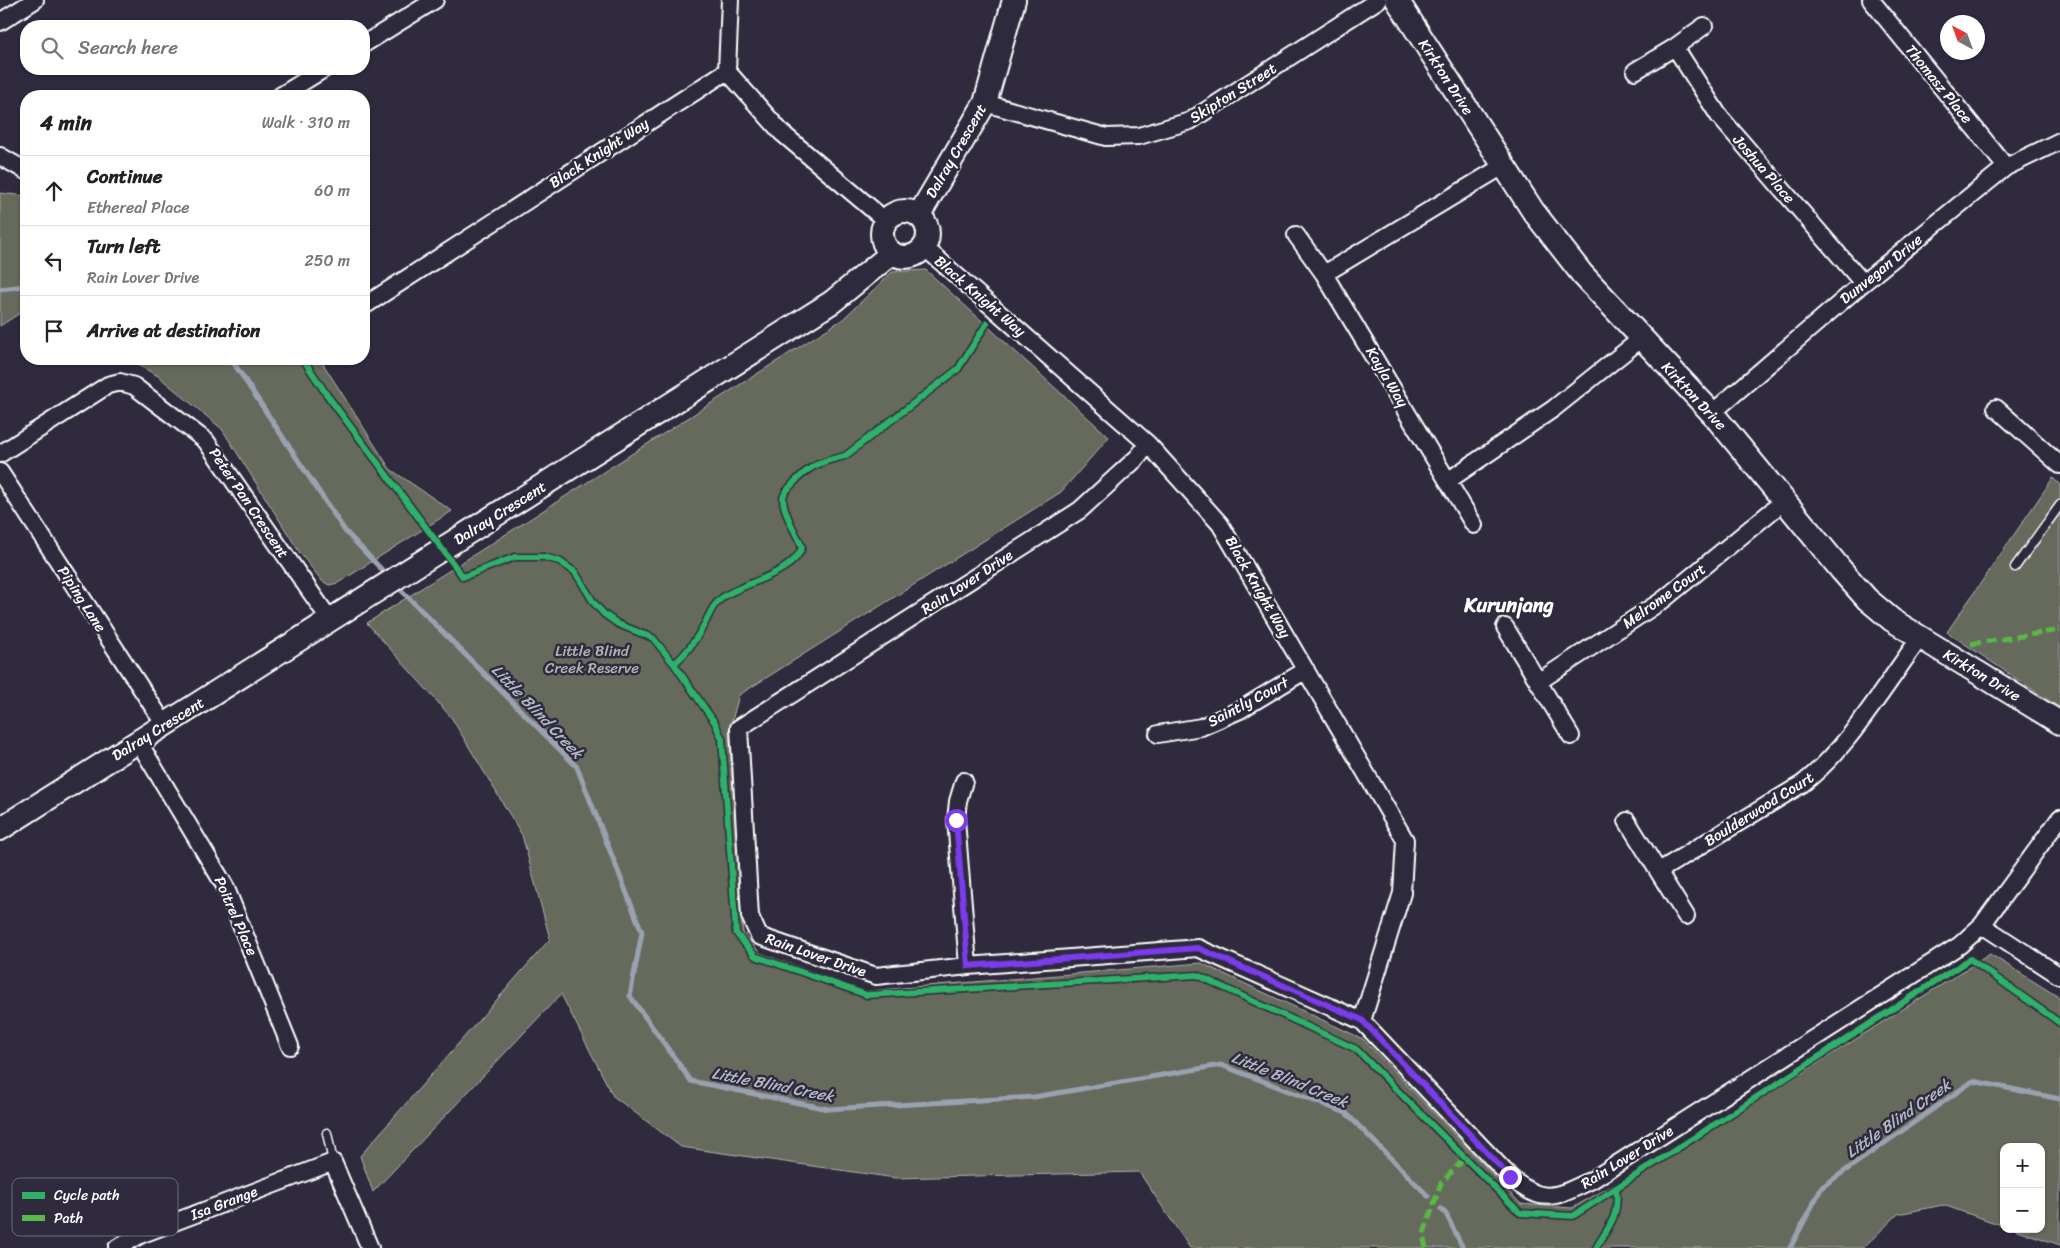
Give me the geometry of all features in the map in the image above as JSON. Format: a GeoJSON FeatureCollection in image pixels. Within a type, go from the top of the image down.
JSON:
{"type":"FeatureCollection","features":[{"type":"Feature","properties":{"kind":"street"},"geometry":{"type":"LineString","coordinates":[[0,22],[34,0]]}},
{"type":"Feature","properties":{"kind":"street"},"geometry":{"type":"LineString","coordinates":[[370,40],[434,0]]}},
{"type":"Feature","properties":{"kind":"street"},"geometry":{"type":"LineString","coordinates":[[730,0],[727,71],[782,133],[886,221]]}},
{"type":"Feature","properties":{"kind":"street","name":"Dalray Crescent"},"geometry":{"type":"LineString","coordinates":[[919,215],[985,103],[1014,0]]}},
{"type":"Feature","properties":{"kind":"street","name":"Skipton Street"},"geometry":{"type":"LineString","coordinates":[[985,103],[1106,137],[1139,136],[1190,121],[1378,0]]}},
{"type":"Feature","properties":{"kind":"street","name":"Kirkton Drive"},"geometry":{"type":"LineString","coordinates":[[1397,0],[1533,211],[1582,274],[1712,413],[1867,599],[1892,620],[1920,638],[2060,723]]}},
{"type":"Feature","properties":{"kind":"street","name":"Thomasz Place"},"geometry":{"type":"LineString","coordinates":[[1871,0],[2006,168]]}},
{"type":"Feature","properties":{"kind":"street"},"geometry":{"type":"LineString","coordinates":[[1634,71],[1675,47],[1704,26]]}},
{"type":"Feature","properties":{"kind":"street","name":"Joshua Place"},"geometry":{"type":"LineString","coordinates":[[1675,47],[1719,116],[1862,283]]}},
{"type":"Feature","properties":{"kind":"street","name":"Black Knight Way"},"geometry":{"type":"LineString","coordinates":[[370,302],[727,71]]}},
{"type":"Feature","properties":{"kind":"street"},"geometry":{"type":"LineString","coordinates":[[290,90],[314,75]]}},
{"type":"Feature","properties":{"kind":"street","name":"Dunvegan Drive"},"geometry":{"type":"LineString","coordinates":[[1712,413],[1862,283],[2006,168],[2060,141]]}},
{"type":"Feature","properties":{"kind":"street"},"geometry":{"type":"LineString","coordinates":[[0,156],[20,168]]}},
{"type":"Feature","properties":{"kind":"street"},"geometry":{"type":"LineString","coordinates":[[1324,274],[1503,166]]}},
{"type":"Feature","properties":{"kind":"street"},"geometry":{"type":"LineString","coordinates":[[898,212],[912,212],[919,215],[927,226],[927,241],[924,248],[912,256],[898,256],[892,253],[884,242],[882,234],[886,221],[898,212]]}},
{"type":"Feature","properties":{"kind":"street","name":"Kayla Way"},"geometry":{"type":"LineString","coordinates":[[1296,235],[1324,274],[1449,480],[1474,525]]}},
{"type":"Feature","properties":{"kind":"street","name":"Black Knight Way"},"geometry":{"type":"LineString","coordinates":[[924,248],[1148,444],[1220,524],[1405,840],[1402,893],[1362,1020]]}},
{"type":"Feature","properties":{"kind":"street","name":"Dalray Crescent"},"geometry":{"type":"LineString","coordinates":[[0,829],[832,302],[892,253]]}},
{"type":"Feature","properties":{"kind":"street"},"geometry":{"type":"LineString","coordinates":[[1449,480],[1553,408],[1642,339]]}},
{"type":"Feature","properties":{"kind":"street","name":"Peter Pan Crescent"},"geometry":{"type":"LineString","coordinates":[[0,454],[108,385],[120,382],[134,386],[206,441],[330,620]]}},
{"type":"Feature","properties":{"kind":"street"},"geometry":{"type":"LineString","coordinates":[[1996,408],[2060,465]]}},
{"type":"Feature","properties":{"kind":"street","name":"Rain Lover Drive"},"geometry":{"type":"LineString","coordinates":[[1148,444],[1138,457],[1080,510],[739,728],[750,916],[759,936],[876,976],[968,966],[1198,948],[1362,1020],[1510,1177],[1526,1191],[1544,1197],[1568,1192],[1592,1180],[1960,944],[1982,925],[2060,818]]}},
{"type":"Feature","properties":{"kind":"street","name":"Piping Lane"},"geometry":{"type":"LineString","coordinates":[[0,472],[165,725]]}},
{"type":"Feature","properties":{"kind":"street","name":"Melrome Court"},"geometry":{"type":"LineString","coordinates":[[1538,682],[1663,600],[1784,501]]}},
{"type":"Feature","properties":{"kind":"street"},"geometry":{"type":"LineString","coordinates":[[1505,627],[1571,736]]}},
{"type":"Feature","properties":{"kind":"street","name":"Boulderwood Court"},"geometry":{"type":"LineString","coordinates":[[1659,871],[1802,784],[1821,770],[1920,638]]}},
{"type":"Feature","properties":{"kind":"street","name":"Saintly Court"},"geometry":{"type":"LineString","coordinates":[[1158,734],[1201,727],[1240,710],[1306,670]]}},
{"type":"Feature","properties":{"kind":"street","name":"Poitrel Place"},"geometry":{"type":"LineString","coordinates":[[138,742],[225,886],[290,1046]]}},
{"type":"Feature","properties":{"kind":"street"},"geometry":{"type":"LineString","coordinates":[[964,780],[958,801],[956,820],[968,966]]}},
{"type":"Feature","properties":{"kind":"street"},"geometry":{"type":"LineString","coordinates":[[1627,821],[1686,916]]}},
{"type":"Feature","properties":{"kind":"street"},"geometry":{"type":"LineString","coordinates":[[1982,925],[2060,976]]}},
{"type":"Feature","properties":{"kind":"street"},"geometry":{"type":"LineString","coordinates":[[334,1162],[370,1248]]}},
{"type":"Feature","properties":{"kind":"street","name":"Isa Grange"},"geometry":{"type":"LineString","coordinates":[[178,1221],[334,1162]]}},
{"type":"Feature","properties":{"kind":"street","name":"Isa Grange"},"geometry":{"type":"LineString","coordinates":[[117,1248],[138,1236]]}},
{"type":"Feature","properties":{"kind":"lane"},"geometry":{"type":"LineString","coordinates":[[2015,567],[2060,505]]}},
{"type":"Feature","properties":{"kind":"lane"},"geometry":{"type":"LineString","coordinates":[[327,1133],[334,1162]]}},
{"type":"Feature","properties":{"kind":"green space"},"geometry":{"type":"Polygon","coordinates":[[[0,193],[20,195],[20,313],[0,326],[0,193]]]}},
{"type":"Feature","properties":{"kind":"green space","name":"Little Blind Creek Reserve"},"geometry":{"type":"Polygon","coordinates":[[[926,270],[1109,437],[1061,492],[739,695],[729,732],[743,933],[760,953],[866,991],[1201,963],[1363,1039],[1521,1204],[1572,1208],[1709,1132],[1990,954],[2060,998],[2060,1245],[2026,1233],[2045,1233],[2045,1143],[2000,1143],[2000,1225],[1943,1205],[1898,1214],[1863,1248],[1190,1248],[1139,1172],[895,1178],[681,1147],[613,1096],[561,994],[373,1192],[360,1156],[550,939],[522,835],[451,717],[367,623],[843,319],[892,272],[926,270]]]}},
{"type":"Feature","properties":{"kind":"green space"},"geometry":{"type":"Polygon","coordinates":[[[138,365],[324,365],[390,469],[452,511],[338,583],[329,585],[322,581],[300,553],[222,429],[158,376],[138,365]]]}},
{"type":"Feature","properties":{"kind":"green space"},"geometry":{"type":"Polygon","coordinates":[[[2053,478],[2060,485],[2060,708],[1947,632],[2053,478]]]}},
{"type":"Feature","properties":{"kind":"waterway","name":"Little Blind Creek"},"geometry":{"type":"LineString","coordinates":[[0,289],[20,287]]}},
{"type":"Feature","properties":{"kind":"waterway","name":"Little Blind Creek"},"geometry":{"type":"LineString","coordinates":[[235,365],[345,531],[383,571]]}},
{"type":"Feature","properties":{"kind":"waterway","name":"Little Blind Creek"},"geometry":{"type":"LineString","coordinates":[[402,591],[577,767],[642,932],[630,996],[691,1081],[828,1109],[1034,1097],[1221,1065],[1346,1113],[1428,1196]]}},
{"type":"Feature","properties":{"kind":"waterway","name":"Little Blind Creek"},"geometry":{"type":"LineString","coordinates":[[1790,1248],[1822,1187],[1973,1081],[2060,1099]]}},
{"type":"Feature","properties":{"kind":"waterway","name":"Little Blind Creek"},"geometry":{"type":"LineString","coordinates":[[1441,1209],[1446,1214],[1463,1248]]}},
{"type":"Feature","properties":{"kind":"marked path"},"geometry":{"type":"LineString","coordinates":[[1971,644],[2060,630]]}},
{"type":"Feature","properties":{"kind":"marked path"},"geometry":{"type":"LineString","coordinates":[[1426,1248],[1423,1236],[1441,1183],[1465,1158]]}},
{"type":"Feature","properties":{"kind":"cycle path"},"geometry":{"type":"LineString","coordinates":[[674,664],[694,641],[719,600],[732,592],[779,571],[790,564],[797,556],[802,547],[788,518],[783,499],[790,487],[815,466],[845,456],[958,369],[987,323]]}},
{"type":"Feature","properties":{"kind":"cycle path"},"geometry":{"type":"LineString","coordinates":[[307,365],[327,395],[463,577],[515,557],[544,557],[559,561],[575,572],[594,603],[604,614],[618,624],[653,638],[674,664],[715,723],[722,739],[736,933],[755,956],[867,995],[1197,975],[1356,1049],[1520,1213],[1573,1216],[1970,959],[2060,1023]]}},
{"type":"Feature","properties":{"kind":"cycle path"},"geometry":{"type":"LineString","coordinates":[[1596,1248],[1615,1213],[1616,1188]]}},
{"type":"Feature","properties":{"kind":"district","name":"Kurunjang"},"geometry":{"type":"Point","coordinates":[1509,605]}},
{"type":"Feature","properties":{"kind":"route"},"geometry":{"type":"LineString","coordinates":[[956,820],[968,966],[1198,948],[1362,1020],[1510,1177]]}}]}
